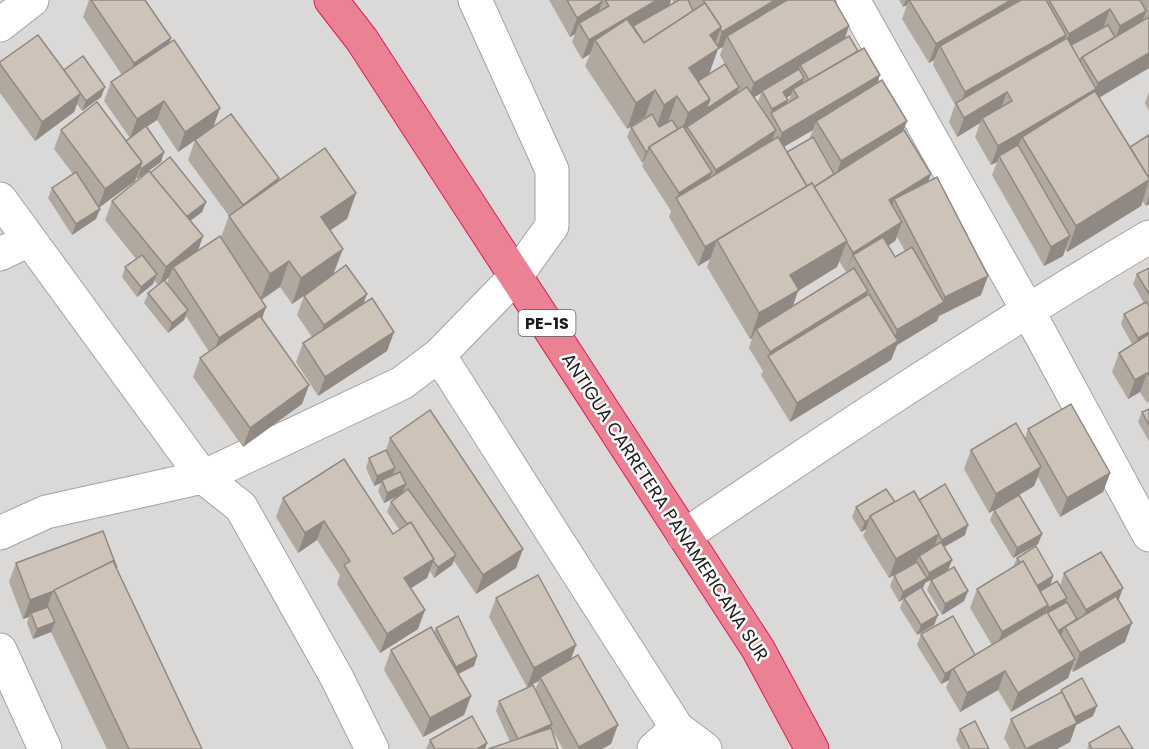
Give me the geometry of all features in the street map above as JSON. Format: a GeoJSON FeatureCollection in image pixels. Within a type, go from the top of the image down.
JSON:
{"type":"FeatureCollection","features":[{"type":"Feature","properties":{"kind":"highway","name":"ANTIGUA CARRETERA PANAMERICANA SUR"},"geometry":{"type":"LineString","coordinates":[[331,0],[362,40],[758,649],[812,749]]}},
{"type":"Feature","properties":{"kind":"street"},"geometry":{"type":"LineString","coordinates":[[0,25],[32,0]]}},
{"type":"Feature","properties":{"kind":"street"},"geometry":{"type":"LineString","coordinates":[[0,533],[46,512],[203,477],[402,383],[439,355],[516,276],[552,226],[552,170],[475,0]]}},
{"type":"Feature","properties":{"kind":"street"},"geometry":{"type":"LineString","coordinates":[[853,0],[1027,309],[1149,535]]}},
{"type":"Feature","properties":{"kind":"street"},"geometry":{"type":"LineString","coordinates":[[0,199],[203,477],[241,507],[337,678],[372,749]]}},
{"type":"Feature","properties":{"kind":"street"},"geometry":{"type":"LineString","coordinates":[[684,536],[889,398],[1027,309],[1149,237]]}},
{"type":"Feature","properties":{"kind":"street"},"geometry":{"type":"LineString","coordinates":[[0,254],[29,240]]}},
{"type":"Feature","properties":{"kind":"street"},"geometry":{"type":"LineString","coordinates":[[439,355],[665,739],[705,749]]}},
{"type":"Feature","properties":{"kind":"street"},"geometry":{"type":"LineString","coordinates":[[0,650],[45,749]]}},
{"type":"Feature","properties":{"kind":"shaded area"},"geometry":{"type":"Polygon","coordinates":[[[0,0],[1149,0],[1149,749],[0,749],[0,0]]]}},
{"type":"Feature","properties":{"kind":"building"},"geometry":{"type":"Polygon","coordinates":[[[91,0],[145,0],[171,38],[134,63],[91,0]]]}},
{"type":"Feature","properties":{"kind":"building"},"geometry":{"type":"Polygon","coordinates":[[[567,0],[601,0],[602,2],[577,18],[567,0]]]}},
{"type":"Feature","properties":{"kind":"building"},"geometry":{"type":"Polygon","coordinates":[[[605,0],[657,0],[589,40],[579,23],[609,6],[605,0]]]}},
{"type":"Feature","properties":{"kind":"building"},"geometry":{"type":"Polygon","coordinates":[[[679,0],[688,0],[693,11],[644,43],[633,26],[679,0]]]}},
{"type":"Feature","properties":{"kind":"building"},"geometry":{"type":"Polygon","coordinates":[[[703,0],[775,0],[722,32],[703,0]]]}},
{"type":"Feature","properties":{"kind":"building"},"geometry":{"type":"Polygon","coordinates":[[[787,0],[834,0],[849,26],[754,83],[727,36],[787,0]]]}},
{"type":"Feature","properties":{"kind":"building"},"geometry":{"type":"Polygon","coordinates":[[[909,0],[1011,0],[936,44],[909,0]]]}},
{"type":"Feature","properties":{"kind":"building"},"geometry":{"type":"Polygon","coordinates":[[[1021,0],[1046,0],[1066,35],[965,92],[940,46],[1021,0]]]}},
{"type":"Feature","properties":{"kind":"building"},"geometry":{"type":"Polygon","coordinates":[[[1049,0],[1140,0],[1146,11],[1120,26],[1110,9],[1069,34],[1049,0]]]}},
{"type":"Feature","properties":{"kind":"building"},"geometry":{"type":"Polygon","coordinates":[[[705,3],[721,27],[710,35],[719,48],[689,68],[710,99],[688,113],[677,96],[664,105],[655,90],[636,103],[595,40],[627,19],[644,43],[705,3]]]}},
{"type":"Feature","properties":{"kind":"building"},"geometry":{"type":"Polygon","coordinates":[[[1149,17],[1149,53],[1098,83],[1082,57],[1149,17]]]}},
{"type":"Feature","properties":{"kind":"building"},"geometry":{"type":"Polygon","coordinates":[[[1108,25],[1115,37],[1082,57],[1080,61],[1071,45],[1108,25]]]}},
{"type":"Feature","properties":{"kind":"building"},"geometry":{"type":"Polygon","coordinates":[[[38,35],[81,93],[42,122],[0,64],[38,35]]]}},
{"type":"Feature","properties":{"kind":"building"},"geometry":{"type":"Polygon","coordinates":[[[849,36],[858,51],[809,80],[800,65],[849,36]]]}},
{"type":"Feature","properties":{"kind":"building"},"geometry":{"type":"Polygon","coordinates":[[[1067,38],[1096,89],[998,146],[982,118],[1012,101],[1007,92],[964,118],[956,103],[1067,38]]]}},
{"type":"Feature","properties":{"kind":"building"},"geometry":{"type":"Polygon","coordinates":[[[174,40],[220,108],[185,132],[164,101],[137,119],[111,82],[174,40]]]}},
{"type":"Feature","properties":{"kind":"building"},"geometry":{"type":"Polygon","coordinates":[[[864,48],[880,75],[782,133],[771,113],[798,97],[793,89],[864,48]]]}},
{"type":"Feature","properties":{"kind":"building"},"geometry":{"type":"Polygon","coordinates":[[[83,56],[105,87],[86,101],[64,70],[83,56]]]}},
{"type":"Feature","properties":{"kind":"building"},"geometry":{"type":"Polygon","coordinates":[[[725,64],[739,87],[706,109],[710,99],[698,81],[725,64]]]}},
{"type":"Feature","properties":{"kind":"building"},"geometry":{"type":"Polygon","coordinates":[[[799,69],[804,78],[783,92],[788,100],[772,109],[762,91],[799,69]]]}},
{"type":"Feature","properties":{"kind":"building"},"geometry":{"type":"Polygon","coordinates":[[[882,80],[907,121],[841,161],[816,121],[882,80]]]}},
{"type":"Feature","properties":{"kind":"building"},"geometry":{"type":"Polygon","coordinates":[[[747,87],[776,130],[716,170],[687,127],[747,87]]]}},
{"type":"Feature","properties":{"kind":"building"},"geometry":{"type":"Polygon","coordinates":[[[1095,91],[1149,180],[1076,226],[1022,137],[1095,91]]]}},
{"type":"Feature","properties":{"kind":"building"},"geometry":{"type":"Polygon","coordinates":[[[97,102],[142,162],[105,189],[61,130],[97,102]]]}},
{"type":"Feature","properties":{"kind":"building"},"geometry":{"type":"Polygon","coordinates":[[[231,114],[279,178],[243,205],[195,140],[231,114]]]}},
{"type":"Feature","properties":{"kind":"building"},"geometry":{"type":"Polygon","coordinates":[[[652,114],[659,127],[672,120],[678,129],[649,147],[646,152],[631,127],[652,114]]]}},
{"type":"Feature","properties":{"kind":"building"},"geometry":{"type":"Polygon","coordinates":[[[146,126],[164,152],[141,169],[142,162],[126,141],[146,126]]]}},
{"type":"Feature","properties":{"kind":"building"},"geometry":{"type":"Polygon","coordinates":[[[683,126],[712,172],[679,193],[649,147],[683,126]]]}},
{"type":"Feature","properties":{"kind":"building"},"geometry":{"type":"Polygon","coordinates":[[[904,130],[931,174],[889,200],[902,222],[853,253],[814,187],[904,130]]]}},
{"type":"Feature","properties":{"kind":"building"},"geometry":{"type":"Polygon","coordinates":[[[1149,135],[1149,178],[1130,147],[1149,135]]]}},
{"type":"Feature","properties":{"kind":"building"},"geometry":{"type":"Polygon","coordinates":[[[778,137],[807,186],[705,247],[676,198],[778,137]]]}},
{"type":"Feature","properties":{"kind":"building"},"geometry":{"type":"Polygon","coordinates":[[[813,137],[834,174],[814,187],[812,183],[807,186],[787,152],[813,137]]]}},
{"type":"Feature","properties":{"kind":"building"},"geometry":{"type":"Polygon","coordinates":[[[1018,145],[1070,236],[1051,247],[999,156],[1018,145]]]}},
{"type":"Feature","properties":{"kind":"building"},"geometry":{"type":"Polygon","coordinates":[[[325,148],[356,193],[321,217],[343,249],[301,278],[289,261],[270,274],[229,216],[325,148]]]}},
{"type":"Feature","properties":{"kind":"building"},"geometry":{"type":"Polygon","coordinates":[[[170,157],[206,202],[186,217],[150,173],[170,157]]]}},
{"type":"Feature","properties":{"kind":"building"},"geometry":{"type":"Polygon","coordinates":[[[149,171],[203,236],[166,267],[112,201],[149,171]]]}},
{"type":"Feature","properties":{"kind":"building"},"geometry":{"type":"Polygon","coordinates":[[[76,172],[100,209],[76,224],[52,188],[76,172]]]}},
{"type":"Feature","properties":{"kind":"building"},"geometry":{"type":"Polygon","coordinates":[[[937,177],[988,276],[945,297],[894,199],[937,177]]]}},
{"type":"Feature","properties":{"kind":"building"},"geometry":{"type":"Polygon","coordinates":[[[812,183],[847,241],[790,275],[799,290],[759,313],[717,240],[812,183]]]}},
{"type":"Feature","properties":{"kind":"building"},"geometry":{"type":"Polygon","coordinates":[[[220,236],[266,307],[219,338],[173,267],[220,236]]]}},
{"type":"Feature","properties":{"kind":"building"},"geometry":{"type":"Polygon","coordinates":[[[883,237],[895,257],[912,247],[944,302],[897,330],[853,255],[883,237]]]}},
{"type":"Feature","properties":{"kind":"building"},"geometry":{"type":"Polygon","coordinates":[[[142,255],[157,274],[141,287],[125,267],[142,255]]]}},
{"type":"Feature","properties":{"kind":"building"},"geometry":{"type":"Polygon","coordinates":[[[346,265],[367,294],[324,325],[304,296],[346,265]]]}},
{"type":"Feature","properties":{"kind":"building"},"geometry":{"type":"Polygon","coordinates":[[[854,268],[868,291],[770,352],[756,329],[854,268]]]}},
{"type":"Feature","properties":{"kind":"building"},"geometry":{"type":"Polygon","coordinates":[[[1149,268],[1149,294],[1137,274],[1149,268]]]}},
{"type":"Feature","properties":{"kind":"building"},"geometry":{"type":"Polygon","coordinates":[[[164,280],[188,310],[172,323],[148,293],[164,280]]]}},
{"type":"Feature","properties":{"kind":"building"},"geometry":{"type":"Polygon","coordinates":[[[869,294],[898,341],[797,403],[768,356],[869,294]]]}},
{"type":"Feature","properties":{"kind":"building"},"geometry":{"type":"Polygon","coordinates":[[[372,298],[394,332],[325,377],[303,343],[372,298]]]}},
{"type":"Feature","properties":{"kind":"building"},"geometry":{"type":"Polygon","coordinates":[[[1146,302],[1149,306],[1149,332],[1138,338],[1124,314],[1146,302]]]}},
{"type":"Feature","properties":{"kind":"building"},"geometry":{"type":"Polygon","coordinates":[[[260,316],[309,385],[250,428],[200,358],[260,316]]]}},
{"type":"Feature","properties":{"kind":"building"},"geometry":{"type":"Polygon","coordinates":[[[1149,334],[1149,376],[1147,373],[1135,380],[1119,353],[1149,334]]]}},
{"type":"Feature","properties":{"kind":"building"},"geometry":{"type":"Polygon","coordinates":[[[1071,404],[1110,473],[1067,498],[1028,429],[1071,404]]]}},
{"type":"Feature","properties":{"kind":"building"},"geometry":{"type":"Polygon","coordinates":[[[1149,409],[1149,425],[1142,412],[1149,409]]]}},
{"type":"Feature","properties":{"kind":"building"},"geometry":{"type":"Polygon","coordinates":[[[430,410],[523,549],[483,575],[390,438],[430,410]]]}},
{"type":"Feature","properties":{"kind":"building"},"geometry":{"type":"Polygon","coordinates":[[[1016,423],[1041,467],[996,494],[971,450],[1016,423]]]}},
{"type":"Feature","properties":{"kind":"building"},"geometry":{"type":"Polygon","coordinates":[[[386,450],[395,468],[377,476],[369,458],[386,450]]]}},
{"type":"Feature","properties":{"kind":"building"},"geometry":{"type":"Polygon","coordinates":[[[344,459],[393,534],[411,522],[434,559],[404,578],[425,610],[387,634],[344,565],[350,561],[324,521],[305,533],[283,498],[344,459]]]}},
{"type":"Feature","properties":{"kind":"building"},"geometry":{"type":"Polygon","coordinates":[[[400,472],[406,484],[387,493],[382,480],[400,472]]]}},
{"type":"Feature","properties":{"kind":"building"},"geometry":{"type":"Polygon","coordinates":[[[945,484],[968,525],[942,540],[919,500],[945,484]]]}},
{"type":"Feature","properties":{"kind":"building"},"geometry":{"type":"Polygon","coordinates":[[[408,489],[456,555],[438,567],[411,522],[407,524],[391,502],[408,489]]]}},
{"type":"Feature","properties":{"kind":"building"},"geometry":{"type":"Polygon","coordinates":[[[886,489],[895,502],[870,516],[865,522],[856,507],[886,489]]]}},
{"type":"Feature","properties":{"kind":"building"},"geometry":{"type":"Polygon","coordinates":[[[914,491],[939,534],[896,559],[870,516],[914,491]]]}},
{"type":"Feature","properties":{"kind":"building"},"geometry":{"type":"Polygon","coordinates":[[[1019,495],[1042,534],[1017,548],[994,510],[1019,495]]]}},
{"type":"Feature","properties":{"kind":"building"},"geometry":{"type":"Polygon","coordinates":[[[103,531],[117,568],[113,561],[54,591],[30,600],[16,563],[103,531]]]}},
{"type":"Feature","properties":{"kind":"building"},"geometry":{"type":"Polygon","coordinates":[[[941,542],[952,560],[929,573],[919,556],[941,542]]]}},
{"type":"Feature","properties":{"kind":"building"},"geometry":{"type":"Polygon","coordinates":[[[1036,546],[1053,576],[1037,586],[1023,561],[1020,563],[1017,558],[1036,546]]]}},
{"type":"Feature","properties":{"kind":"building"},"geometry":{"type":"Polygon","coordinates":[[[1101,552],[1123,588],[1086,610],[1064,573],[1101,552]]]}},
{"type":"Feature","properties":{"kind":"building"},"geometry":{"type":"Polygon","coordinates":[[[113,561],[202,749],[129,749],[54,590],[113,561]]]}},
{"type":"Feature","properties":{"kind":"building"},"geometry":{"type":"Polygon","coordinates":[[[1023,561],[1048,605],[1002,632],[977,589],[1023,561]]]}},
{"type":"Feature","properties":{"kind":"building"},"geometry":{"type":"Polygon","coordinates":[[[917,562],[927,578],[903,592],[894,575],[917,562]]]}},
{"type":"Feature","properties":{"kind":"building"},"geometry":{"type":"Polygon","coordinates":[[[954,567],[968,591],[945,604],[931,580],[954,567]]]}},
{"type":"Feature","properties":{"kind":"building"},"geometry":{"type":"Polygon","coordinates":[[[538,575],[576,645],[534,668],[496,598],[538,575]]]}},
{"type":"Feature","properties":{"kind":"building"},"geometry":{"type":"Polygon","coordinates":[[[1057,581],[1067,598],[1048,608],[1040,591],[1057,581]]]}},
{"type":"Feature","properties":{"kind":"building"},"geometry":{"type":"Polygon","coordinates":[[[921,587],[938,615],[921,625],[904,598],[921,587]]]}},
{"type":"Feature","properties":{"kind":"building"},"geometry":{"type":"Polygon","coordinates":[[[1116,596],[1132,623],[1080,653],[1065,627],[1116,596]]]}},
{"type":"Feature","properties":{"kind":"building"},"geometry":{"type":"Polygon","coordinates":[[[1067,602],[1077,619],[1058,631],[1047,613],[1067,602]]]}},
{"type":"Feature","properties":{"kind":"building"},"geometry":{"type":"Polygon","coordinates":[[[48,607],[55,622],[37,629],[31,613],[48,607]]]}},
{"type":"Feature","properties":{"kind":"building"},"geometry":{"type":"Polygon","coordinates":[[[1047,612],[1075,659],[1018,693],[1005,671],[967,693],[953,668],[1047,612]]]}},
{"type":"Feature","properties":{"kind":"building"},"geometry":{"type":"Polygon","coordinates":[[[458,616],[477,656],[456,667],[436,628],[458,616]]]}},
{"type":"Feature","properties":{"kind":"building"},"geometry":{"type":"Polygon","coordinates":[[[953,616],[975,655],[945,674],[921,634],[953,616]]]}},
{"type":"Feature","properties":{"kind":"building"},"geometry":{"type":"Polygon","coordinates":[[[431,627],[471,696],[430,718],[391,650],[431,627]]]}},
{"type":"Feature","properties":{"kind":"building"},"geometry":{"type":"Polygon","coordinates":[[[578,655],[618,725],[579,747],[540,677],[578,655]]]}},
{"type":"Feature","properties":{"kind":"building"},"geometry":{"type":"Polygon","coordinates":[[[1082,678],[1097,706],[1075,717],[1061,690],[1082,678]]]}},
{"type":"Feature","properties":{"kind":"building"},"geometry":{"type":"Polygon","coordinates":[[[533,685],[552,724],[518,739],[499,701],[533,685]]]}},
{"type":"Feature","properties":{"kind":"building"},"geometry":{"type":"Polygon","coordinates":[[[1062,692],[1077,723],[1026,749],[1011,719],[1062,692]]]}},
{"type":"Feature","properties":{"kind":"building"},"geometry":{"type":"Polygon","coordinates":[[[472,716],[487,743],[477,749],[435,749],[430,740],[472,716]]]}},
{"type":"Feature","properties":{"kind":"building"},"geometry":{"type":"Polygon","coordinates":[[[975,721],[989,749],[970,749],[960,729],[975,721]]]}},
{"type":"Feature","properties":{"kind":"building"},"geometry":{"type":"Polygon","coordinates":[[[1119,726],[1133,749],[1092,749],[1089,743],[1119,726]]]}},
{"type":"Feature","properties":{"kind":"building"},"geometry":{"type":"Polygon","coordinates":[[[551,728],[558,749],[488,749],[551,728]]]}}]}
